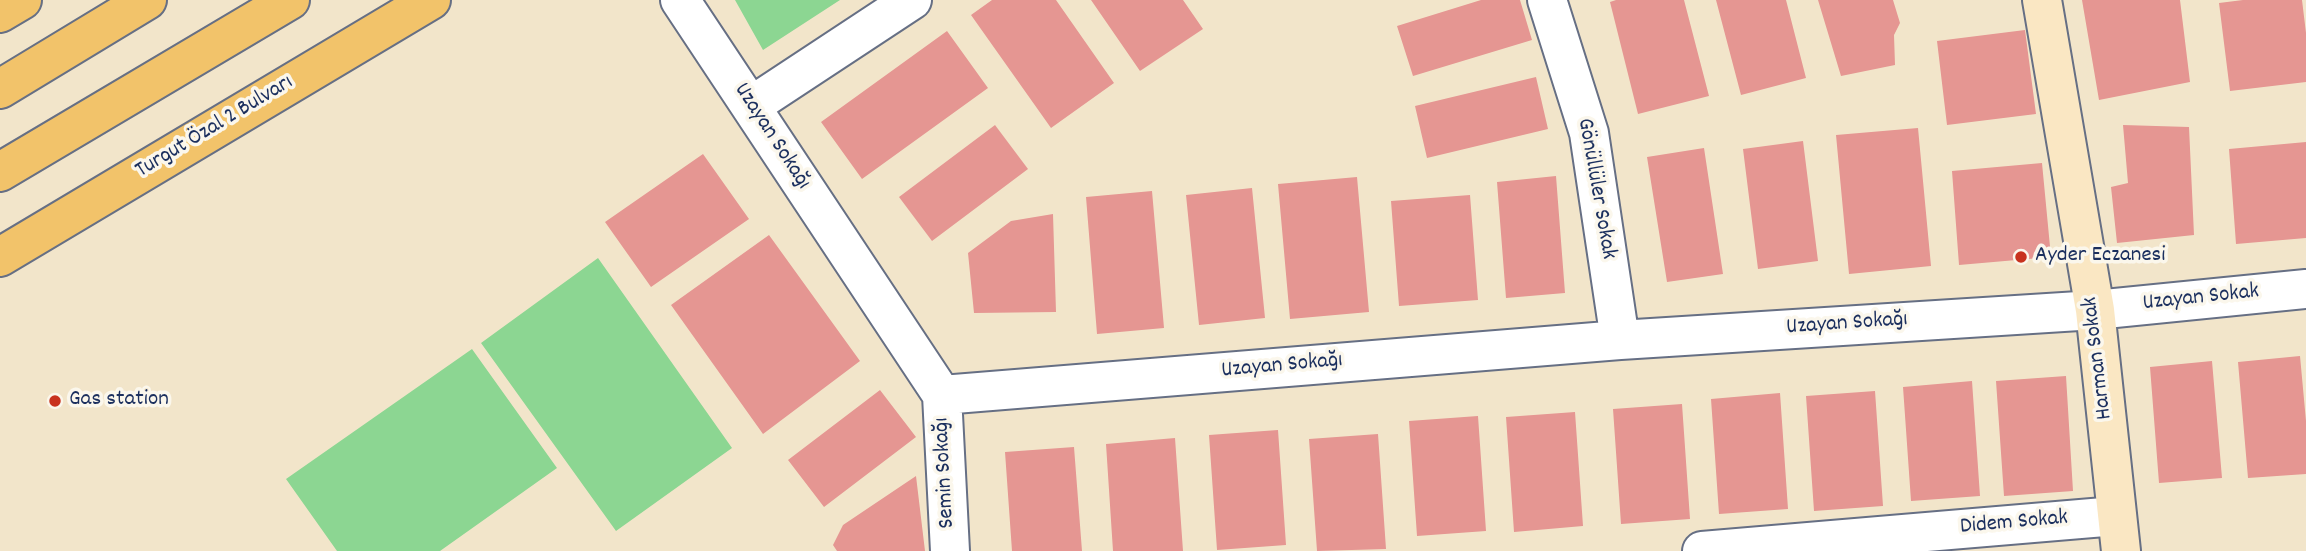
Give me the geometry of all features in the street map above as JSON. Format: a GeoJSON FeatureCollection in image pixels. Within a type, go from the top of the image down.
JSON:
{"type":"FeatureCollection","features":[{"type":"Feature","properties":{"kind":"highway"},"geometry":{"type":"LineString","coordinates":[[0,13],[22,0]]}},
{"type":"Feature","properties":{"kind":"highway"},"geometry":{"type":"LineString","coordinates":[[0,89],[147,0]]}},
{"type":"Feature","properties":{"kind":"highway"},"geometry":{"type":"LineString","coordinates":[[0,172],[290,0]]}},
{"type":"Feature","properties":{"kind":"highway","name":"Turgut Özal 2 Bulvarı"},"geometry":{"type":"LineString","coordinates":[[0,257],[431,0]]}},
{"type":"Feature","properties":{"kind":"street","name":"Uzayan Sokağı"},"geometry":{"type":"LineString","coordinates":[[680,0],[942,395],[1619,340],[2095,310]]}},
{"type":"Feature","properties":{"kind":"street"},"geometry":{"type":"LineString","coordinates":[[751,106],[912,0]]}},
{"type":"Feature","properties":{"kind":"street","name":"Gönüllüler Sokak"},"geometry":{"type":"LineString","coordinates":[[1547,0],[1589,134],[1619,340]]}},
{"type":"Feature","properties":{"kind":"street","name":"Harman Sokak"},"geometry":{"type":"LineString","coordinates":[[2042,0],[2095,310],[2119,533]]}},
{"type":"Feature","properties":{"kind":"street","name":"Uzayan Sokak"},"geometry":{"type":"LineString","coordinates":[[2095,310],[2306,289]]}},
{"type":"Feature","properties":{"kind":"street","name":"Semin Sokağı"},"geometry":{"type":"LineString","coordinates":[[942,395],[950,551]]}},
{"type":"Feature","properties":{"kind":"street","name":"Didem Sokak"},"geometry":{"type":"LineString","coordinates":[[1702,551],[2119,533]]}},
{"type":"Feature","properties":{"kind":"green space"},"geometry":{"type":"Polygon","coordinates":[[[735,0],[840,0],[763,50],[735,0]]]}},
{"type":"Feature","properties":{"kind":"green space"},"geometry":{"type":"Polygon","coordinates":[[[598,258],[732,448],[616,531],[481,343],[598,258]]]}},
{"type":"Feature","properties":{"kind":"green space"},"geometry":{"type":"Polygon","coordinates":[[[472,349],[557,468],[440,551],[337,551],[286,479],[472,349]]]}},
{"type":"Feature","properties":{"kind":"building"},"geometry":{"type":"Polygon","coordinates":[[[992,0],[1056,0],[1114,83],[1051,128],[971,15],[992,0]]]}},
{"type":"Feature","properties":{"kind":"building"},"geometry":{"type":"Polygon","coordinates":[[[1091,0],[1183,0],[1203,29],[1140,71],[1091,0]]]}},
{"type":"Feature","properties":{"kind":"building"},"geometry":{"type":"Polygon","coordinates":[[[1481,0],[1520,0],[1532,40],[1413,76],[1397,26],[1481,0]]]}},
{"type":"Feature","properties":{"kind":"building"},"geometry":{"type":"Polygon","coordinates":[[[1684,0],[1709,96],[1638,114],[1610,2],[1684,0]]]}},
{"type":"Feature","properties":{"kind":"building"},"geometry":{"type":"Polygon","coordinates":[[[1716,0],[1786,0],[1806,78],[1741,95],[1716,0]]]}},
{"type":"Feature","properties":{"kind":"building"},"geometry":{"type":"Polygon","coordinates":[[[1818,0],[1893,0],[1900,23],[1894,35],[1895,65],[1841,76],[1818,0]]]}},
{"type":"Feature","properties":{"kind":"building"},"geometry":{"type":"Polygon","coordinates":[[[2082,0],[2180,0],[2190,82],[2099,100],[2082,0]]]}},
{"type":"Feature","properties":{"kind":"building"},"geometry":{"type":"Polygon","coordinates":[[[2243,0],[2302,0],[2306,33],[2306,82],[2230,91],[2219,3],[2243,0]]]}},
{"type":"Feature","properties":{"kind":"building"},"geometry":{"type":"Polygon","coordinates":[[[2025,30],[2036,114],[1947,125],[1937,41],[2025,30]]]}},
{"type":"Feature","properties":{"kind":"building"},"geometry":{"type":"Polygon","coordinates":[[[947,31],[988,88],[862,179],[821,122],[947,31]]]}},
{"type":"Feature","properties":{"kind":"building"},"geometry":{"type":"Polygon","coordinates":[[[1536,77],[1548,129],[1427,158],[1415,106],[1536,77]]]}},
{"type":"Feature","properties":{"kind":"building"},"geometry":{"type":"Polygon","coordinates":[[[995,125],[1028,169],[932,241],[899,197],[995,125]]]}},
{"type":"Feature","properties":{"kind":"building"},"geometry":{"type":"Polygon","coordinates":[[[2123,125],[2189,127],[2194,235],[2117,243],[2111,187],[2128,183],[2123,125]]]}},
{"type":"Feature","properties":{"kind":"building"},"geometry":{"type":"Polygon","coordinates":[[[1918,128],[1931,266],[1849,274],[1836,135],[1918,128]]]}},
{"type":"Feature","properties":{"kind":"building"},"geometry":{"type":"Polygon","coordinates":[[[1803,141],[1818,261],[1758,269],[1743,149],[1803,141]]]}},
{"type":"Feature","properties":{"kind":"building"},"geometry":{"type":"Polygon","coordinates":[[[2306,142],[2306,238],[2236,244],[2229,149],[2306,142]]]}},
{"type":"Feature","properties":{"kind":"building"},"geometry":{"type":"Polygon","coordinates":[[[1704,148],[1723,274],[1667,282],[1647,157],[1704,148]]]}},
{"type":"Feature","properties":{"kind":"building"},"geometry":{"type":"Polygon","coordinates":[[[703,154],[749,219],[651,287],[605,222],[703,154]]]}},
{"type":"Feature","properties":{"kind":"building"},"geometry":{"type":"Polygon","coordinates":[[[2042,163],[2051,257],[1959,265],[1952,171],[2042,163]]]}},
{"type":"Feature","properties":{"kind":"building"},"geometry":{"type":"Polygon","coordinates":[[[1556,176],[1565,293],[1506,298],[1497,182],[1556,176]]]}},
{"type":"Feature","properties":{"kind":"building"},"geometry":{"type":"Polygon","coordinates":[[[1357,177],[1369,312],[1290,319],[1278,184],[1357,177]]]}},
{"type":"Feature","properties":{"kind":"building"},"geometry":{"type":"Polygon","coordinates":[[[1252,188],[1265,318],[1199,325],[1186,195],[1252,188]]]}},
{"type":"Feature","properties":{"kind":"building"},"geometry":{"type":"Polygon","coordinates":[[[1152,191],[1164,328],[1097,334],[1086,197],[1152,191]]]}},
{"type":"Feature","properties":{"kind":"building"},"geometry":{"type":"Polygon","coordinates":[[[1470,195],[1478,300],[1399,306],[1391,201],[1470,195]]]}},
{"type":"Feature","properties":{"kind":"building"},"geometry":{"type":"Polygon","coordinates":[[[1053,214],[1056,312],[974,313],[968,253],[1011,221],[1053,214]]]}},
{"type":"Feature","properties":{"kind":"building"},"geometry":{"type":"Polygon","coordinates":[[[769,235],[860,361],[763,434],[671,305],[769,235]]]}},
{"type":"Feature","properties":{"kind":"building"},"geometry":{"type":"Polygon","coordinates":[[[2300,356],[2306,421],[2306,474],[2248,478],[2238,362],[2300,356]]]}},
{"type":"Feature","properties":{"kind":"building"},"geometry":{"type":"Polygon","coordinates":[[[2212,361],[2222,478],[2159,483],[2150,367],[2212,361]]]}},
{"type":"Feature","properties":{"kind":"building"},"geometry":{"type":"Polygon","coordinates":[[[2066,376],[2073,491],[2004,496],[1996,381],[2066,376]]]}},
{"type":"Feature","properties":{"kind":"building"},"geometry":{"type":"Polygon","coordinates":[[[1972,381],[1980,496],[1911,501],[1903,387],[1972,381]]]}},
{"type":"Feature","properties":{"kind":"building"},"geometry":{"type":"Polygon","coordinates":[[[880,390],[916,437],[824,507],[788,460],[880,390]]]}},
{"type":"Feature","properties":{"kind":"building"},"geometry":{"type":"Polygon","coordinates":[[[1875,391],[1883,506],[1814,511],[1806,396],[1875,391]]]}},
{"type":"Feature","properties":{"kind":"building"},"geometry":{"type":"Polygon","coordinates":[[[1780,393],[1788,509],[1719,514],[1711,399],[1780,393]]]}},
{"type":"Feature","properties":{"kind":"building"},"geometry":{"type":"Polygon","coordinates":[[[1682,404],[1690,519],[1621,524],[1613,409],[1682,404]]]}},
{"type":"Feature","properties":{"kind":"building"},"geometry":{"type":"Polygon","coordinates":[[[1575,412],[1583,526],[1514,532],[1506,417],[1575,412]]]}},
{"type":"Feature","properties":{"kind":"building"},"geometry":{"type":"Polygon","coordinates":[[[1478,416],[1486,531],[1417,536],[1409,421],[1478,416]]]}},
{"type":"Feature","properties":{"kind":"building"},"geometry":{"type":"Polygon","coordinates":[[[1278,430],[1286,545],[1217,550],[1209,435],[1278,430]]]}},
{"type":"Feature","properties":{"kind":"building"},"geometry":{"type":"Polygon","coordinates":[[[1378,434],[1386,549],[1317,551],[1309,439],[1378,434]]]}},
{"type":"Feature","properties":{"kind":"building"},"geometry":{"type":"Polygon","coordinates":[[[1175,438],[1183,551],[1113,551],[1106,444],[1175,438]]]}},
{"type":"Feature","properties":{"kind":"building"},"geometry":{"type":"Polygon","coordinates":[[[1074,447],[1082,551],[1012,551],[1005,452],[1074,447]]]}},
{"type":"Feature","properties":{"kind":"building"},"geometry":{"type":"Polygon","coordinates":[[[916,476],[925,551],[837,551],[833,545],[843,525],[916,476]]]}},
{"type":"Feature","properties":{"kind":"place","name":"Ayder Eczanesi"},"geometry":{"type":"Point","coordinates":[2021,257]}},
{"type":"Feature","properties":{"kind":"place","name":"Gas station"},"geometry":{"type":"Point","coordinates":[55,401]}}]}
